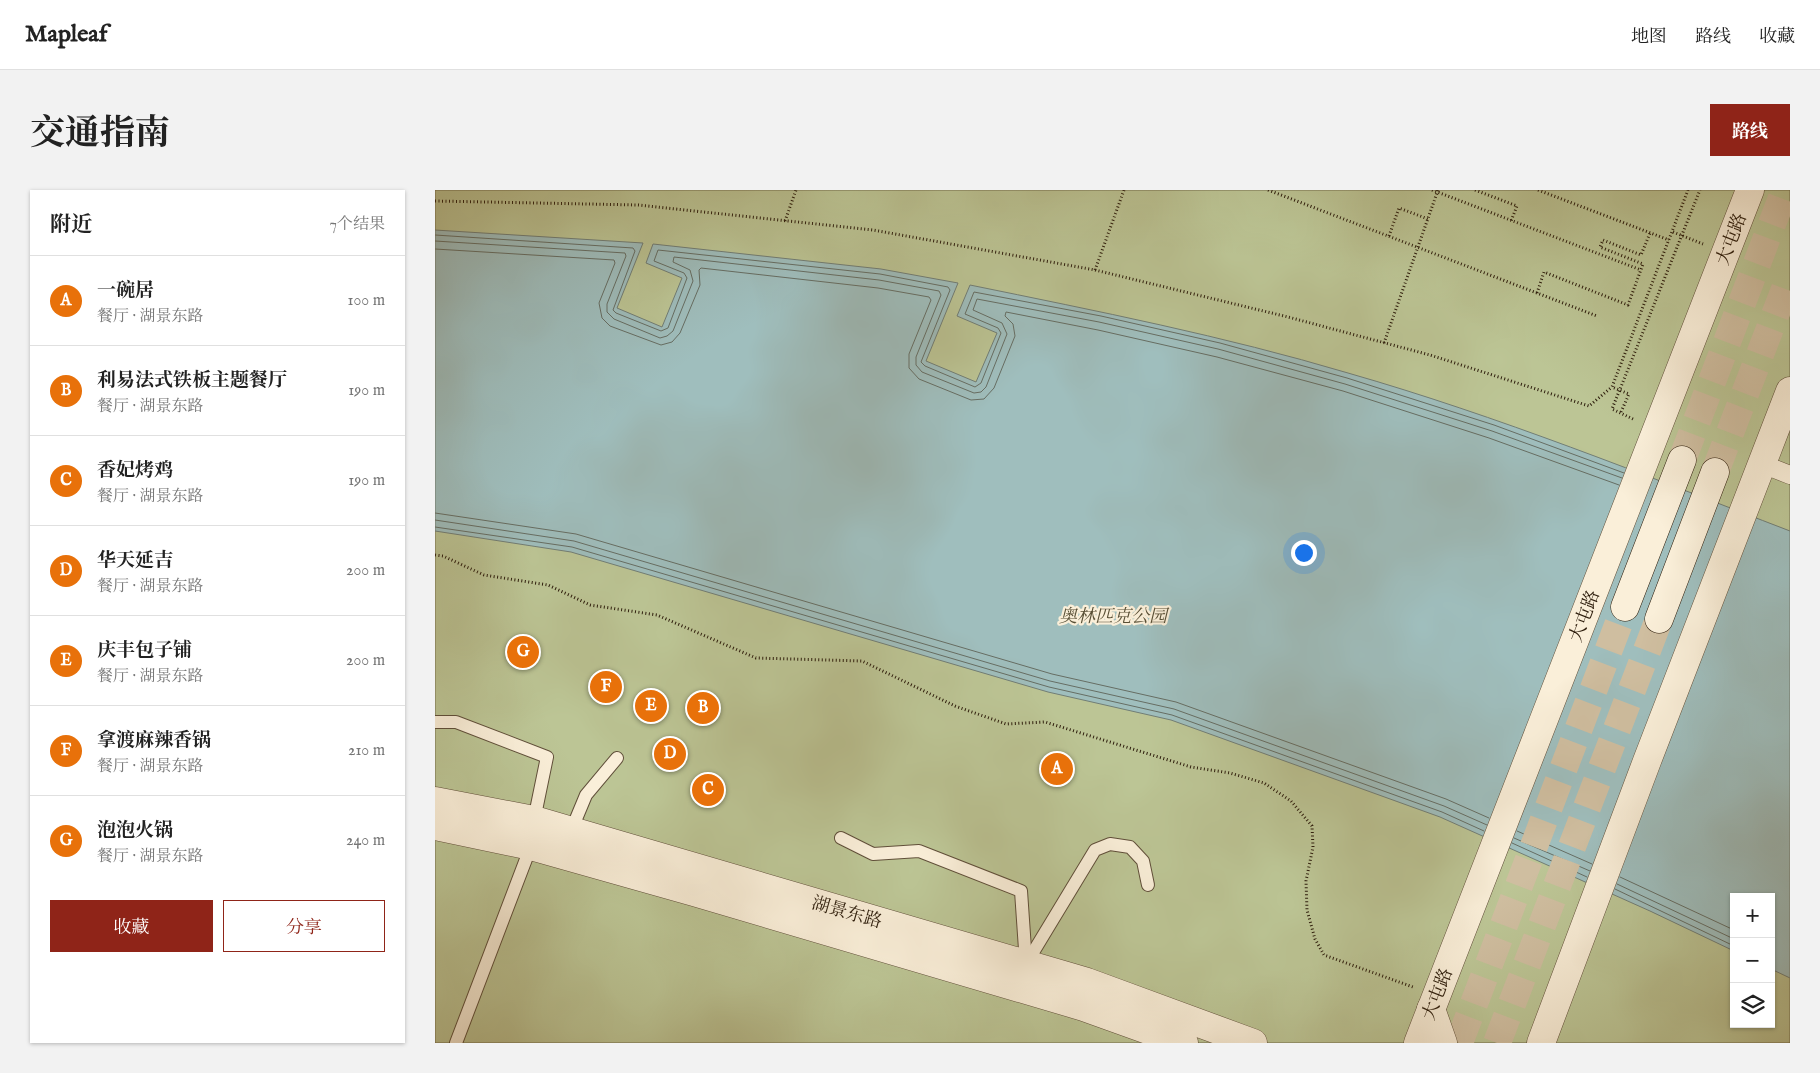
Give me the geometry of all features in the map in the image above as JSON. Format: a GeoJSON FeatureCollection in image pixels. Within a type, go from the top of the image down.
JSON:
{"type":"FeatureCollection","features":[{"type":"Feature","properties":{"kind":"street","name":"大屯路"},"geometry":{"type":"LineString","coordinates":[[1418,1043],[1424,999],[1490,857],[1750,190]]}},
{"type":"Feature","properties":{"kind":"street"},"geometry":{"type":"LineString","coordinates":[[1541,1043],[1790,391]]}},
{"type":"Feature","properties":{"kind":"street","name":"大屯路"},"geometry":{"type":"LineString","coordinates":[[1625,607],[1682,460]]}},
{"type":"Feature","properties":{"kind":"street"},"geometry":{"type":"LineString","coordinates":[[1659,619],[1715,472]]}},
{"type":"Feature","properties":{"kind":"street"},"geometry":{"type":"LineString","coordinates":[[1757,476],[1790,475]]}},
{"type":"Feature","properties":{"kind":"street","name":"湖景东路"},"geometry":{"type":"LineString","coordinates":[[435,801],[532,833],[695,892],[1084,1008],[1185,1043]]}},
{"type":"Feature","properties":{"kind":"street","name":"湖景东路"},"geometry":{"type":"LineString","coordinates":[[435,826],[532,833],[571,831],[1087,982],[1253,1043]]}},
{"type":"Feature","properties":{"kind":"street"},"geometry":{"type":"LineString","coordinates":[[1424,999],[1443,1043]]}},
{"type":"Feature","properties":{"kind":"lane"},"geometry":{"type":"LineString","coordinates":[[435,722],[456,722],[547,757],[532,833],[456,1043]]}},
{"type":"Feature","properties":{"kind":"lane"},"geometry":{"type":"LineString","coordinates":[[571,831],[585,795],[617,758]]}},
{"type":"Feature","properties":{"kind":"lane"},"geometry":{"type":"LineString","coordinates":[[841,838],[873,854],[919,851],[1021,892],[1026,964]]}},
{"type":"Feature","properties":{"kind":"lane"},"geometry":{"type":"LineString","coordinates":[[1026,964],[1095,850],[1110,844],[1130,846],[1143,861],[1148,885]]}},
{"type":"Feature","properties":{"kind":"path"},"geometry":{"type":"LineString","coordinates":[[785,221],[796,190]]}},
{"type":"Feature","properties":{"kind":"path"},"geometry":{"type":"LineString","coordinates":[[1095,270],[1124,190]]}},
{"type":"Feature","properties":{"kind":"path"},"geometry":{"type":"LineString","coordinates":[[1268,190],[1597,316]]}},
{"type":"Feature","properties":{"kind":"path"},"geometry":{"type":"LineString","coordinates":[[1431,190],[1641,270]]}},
{"type":"Feature","properties":{"kind":"path"},"geometry":{"type":"LineString","coordinates":[[1383,343],[1438,190]]}},
{"type":"Feature","properties":{"kind":"path"},"geometry":{"type":"LineString","coordinates":[[1475,190],[1517,206],[1511,221]]}},
{"type":"Feature","properties":{"kind":"path"},"geometry":{"type":"LineString","coordinates":[[1538,190],[1669,240]]}},
{"type":"Feature","properties":{"kind":"path"},"geometry":{"type":"LineString","coordinates":[[435,200],[638,205],[873,230],[1095,270],[1288,317],[1383,343],[1589,406],[1612,387],[1689,190]]}},
{"type":"Feature","properties":{"kind":"path"},"geometry":{"type":"LineString","coordinates":[[1631,425],[1633,418],[1612,409],[1700,190]]}},
{"type":"Feature","properties":{"kind":"path"},"geometry":{"type":"LineString","coordinates":[[1389,236],[1399,208],[1428,219]]}},
{"type":"Feature","properties":{"kind":"path"},"geometry":{"type":"LineString","coordinates":[[1673,232],[1711,247]]}},
{"type":"Feature","properties":{"kind":"path"},"geometry":{"type":"LineString","coordinates":[[1537,293],[1544,272],[1628,305],[1643,264],[1600,247],[1603,240],[1641,255],[1650,233]]}},
{"type":"Feature","properties":{"kind":"path"},"geometry":{"type":"LineString","coordinates":[[1612,387],[1629,394],[1621,412]]}},
{"type":"Feature","properties":{"kind":"path"},"geometry":{"type":"LineString","coordinates":[[435,555],[443,556],[484,575],[547,585],[590,604],[657,615],[757,658],[862,661],[955,706],[1006,724],[1045,722],[1191,767],[1230,773],[1264,784],[1291,801],[1312,826],[1313,848],[1306,881],[1307,910],[1315,939],[1324,955],[1424,999]]}},
{"type":"Feature","properties":{"kind":"green space","name":"奥林匹克公园"},"geometry":{"type":"Polygon","coordinates":[[[435,190],[1790,190],[1790,1043],[435,1043],[435,190]]]}},
{"type":"Feature","properties":{"kind":"water"},"geometry":{"type":"Polygon","coordinates":[[[435,230],[643,243],[617,308],[662,327],[682,278],[646,263],[653,244],[881,269],[958,283],[926,361],[976,382],[997,333],[957,316],[970,285],[1254,347],[1460,408],[1571,447],[1790,531],[1790,978],[1775,971],[1775,893],[1730,893],[1730,949],[1650,911],[1440,817],[1171,720],[1048,692],[571,552],[435,531],[435,230]]]}},
{"type":"Feature","properties":{"kind":"tunnel"},"geometry":{"type":"LineString","coordinates":[[1682,460],[1785,190]]}},
{"type":"Feature","properties":{"kind":"tunnel"},"geometry":{"type":"LineString","coordinates":[[1715,472],[1790,276]]}},
{"type":"Feature","properties":{"kind":"tunnel"},"geometry":{"type":"LineString","coordinates":[[1459,1043],[1625,607]]}},
{"type":"Feature","properties":{"kind":"tunnel"},"geometry":{"type":"LineString","coordinates":[[1497,1043],[1659,619]]}},
{"type":"Feature","properties":{"kind":"place","name":"泡泡火锅"},"geometry":{"type":"Point","coordinates":[523,652]}},
{"type":"Feature","properties":{"kind":"place","name":"拿渡麻辣香锅"},"geometry":{"type":"Point","coordinates":[606,687]}},
{"type":"Feature","properties":{"kind":"place","name":"庆丰包子铺"},"geometry":{"type":"Point","coordinates":[651,706]}},
{"type":"Feature","properties":{"kind":"place","name":"利易法式铁板主题餐厅"},"geometry":{"type":"Point","coordinates":[703,708]}},
{"type":"Feature","properties":{"kind":"place","name":"华天延吉"},"geometry":{"type":"Point","coordinates":[670,754]}},
{"type":"Feature","properties":{"kind":"place","name":"一碗居"},"geometry":{"type":"Point","coordinates":[1057,769]}},
{"type":"Feature","properties":{"kind":"place","name":"香妃烤鸡"},"geometry":{"type":"Point","coordinates":[708,790]}}]}
